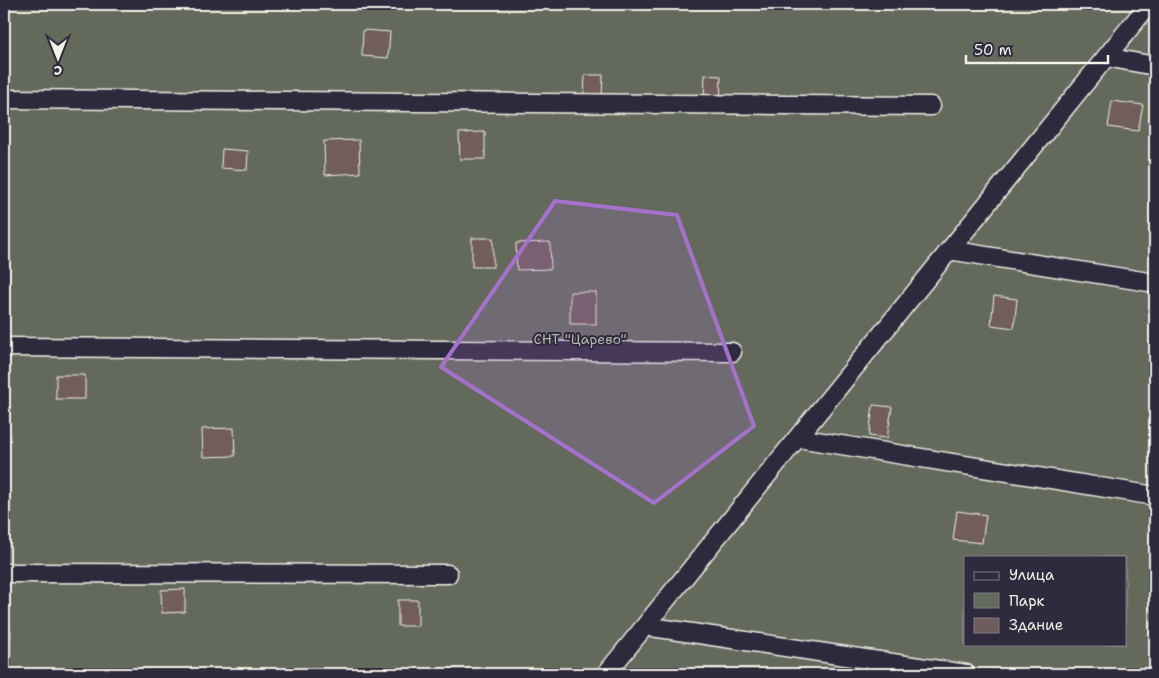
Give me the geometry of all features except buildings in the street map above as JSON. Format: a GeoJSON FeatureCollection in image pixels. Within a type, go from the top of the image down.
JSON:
{"type":"FeatureCollection","features":[{"type":"Feature","properties":{"kind":"street"},"geometry":{"type":"LineString","coordinates":[[606,674],[1149,4]]}},
{"type":"Feature","properties":{"kind":"street"},"geometry":{"type":"LineString","coordinates":[[1106,57],[1155,66]]}},
{"type":"Feature","properties":{"kind":"street"},"geometry":{"type":"LineString","coordinates":[[4,99],[931,106]]}},
{"type":"Feature","properties":{"kind":"street"},"geometry":{"type":"LineString","coordinates":[[950,250],[1155,283]]}},
{"type":"Feature","properties":{"kind":"street"},"geometry":{"type":"LineString","coordinates":[[4,346],[732,352]]}},
{"type":"Feature","properties":{"kind":"street"},"geometry":{"type":"LineString","coordinates":[[798,438],[1155,496]]}},
{"type":"Feature","properties":{"kind":"street"},"geometry":{"type":"LineString","coordinates":[[4,573],[448,574]]}},
{"type":"Feature","properties":{"kind":"street"},"geometry":{"type":"LineString","coordinates":[[645,626],[966,674]]}},
{"type":"Feature","properties":{"kind":"highlighted area"},"geometry":{"type":"Polygon","coordinates":[[[555,201],[677,215],[754,426],[654,503],[441,367],[555,201]]]}},
{"type":"Feature","properties":{"kind":"green space","name":"СНТ \"Царево\""},"geometry":{"type":"Polygon","coordinates":[[[4,4],[1155,4],[1155,674],[4,674],[4,4]]]}}]}
